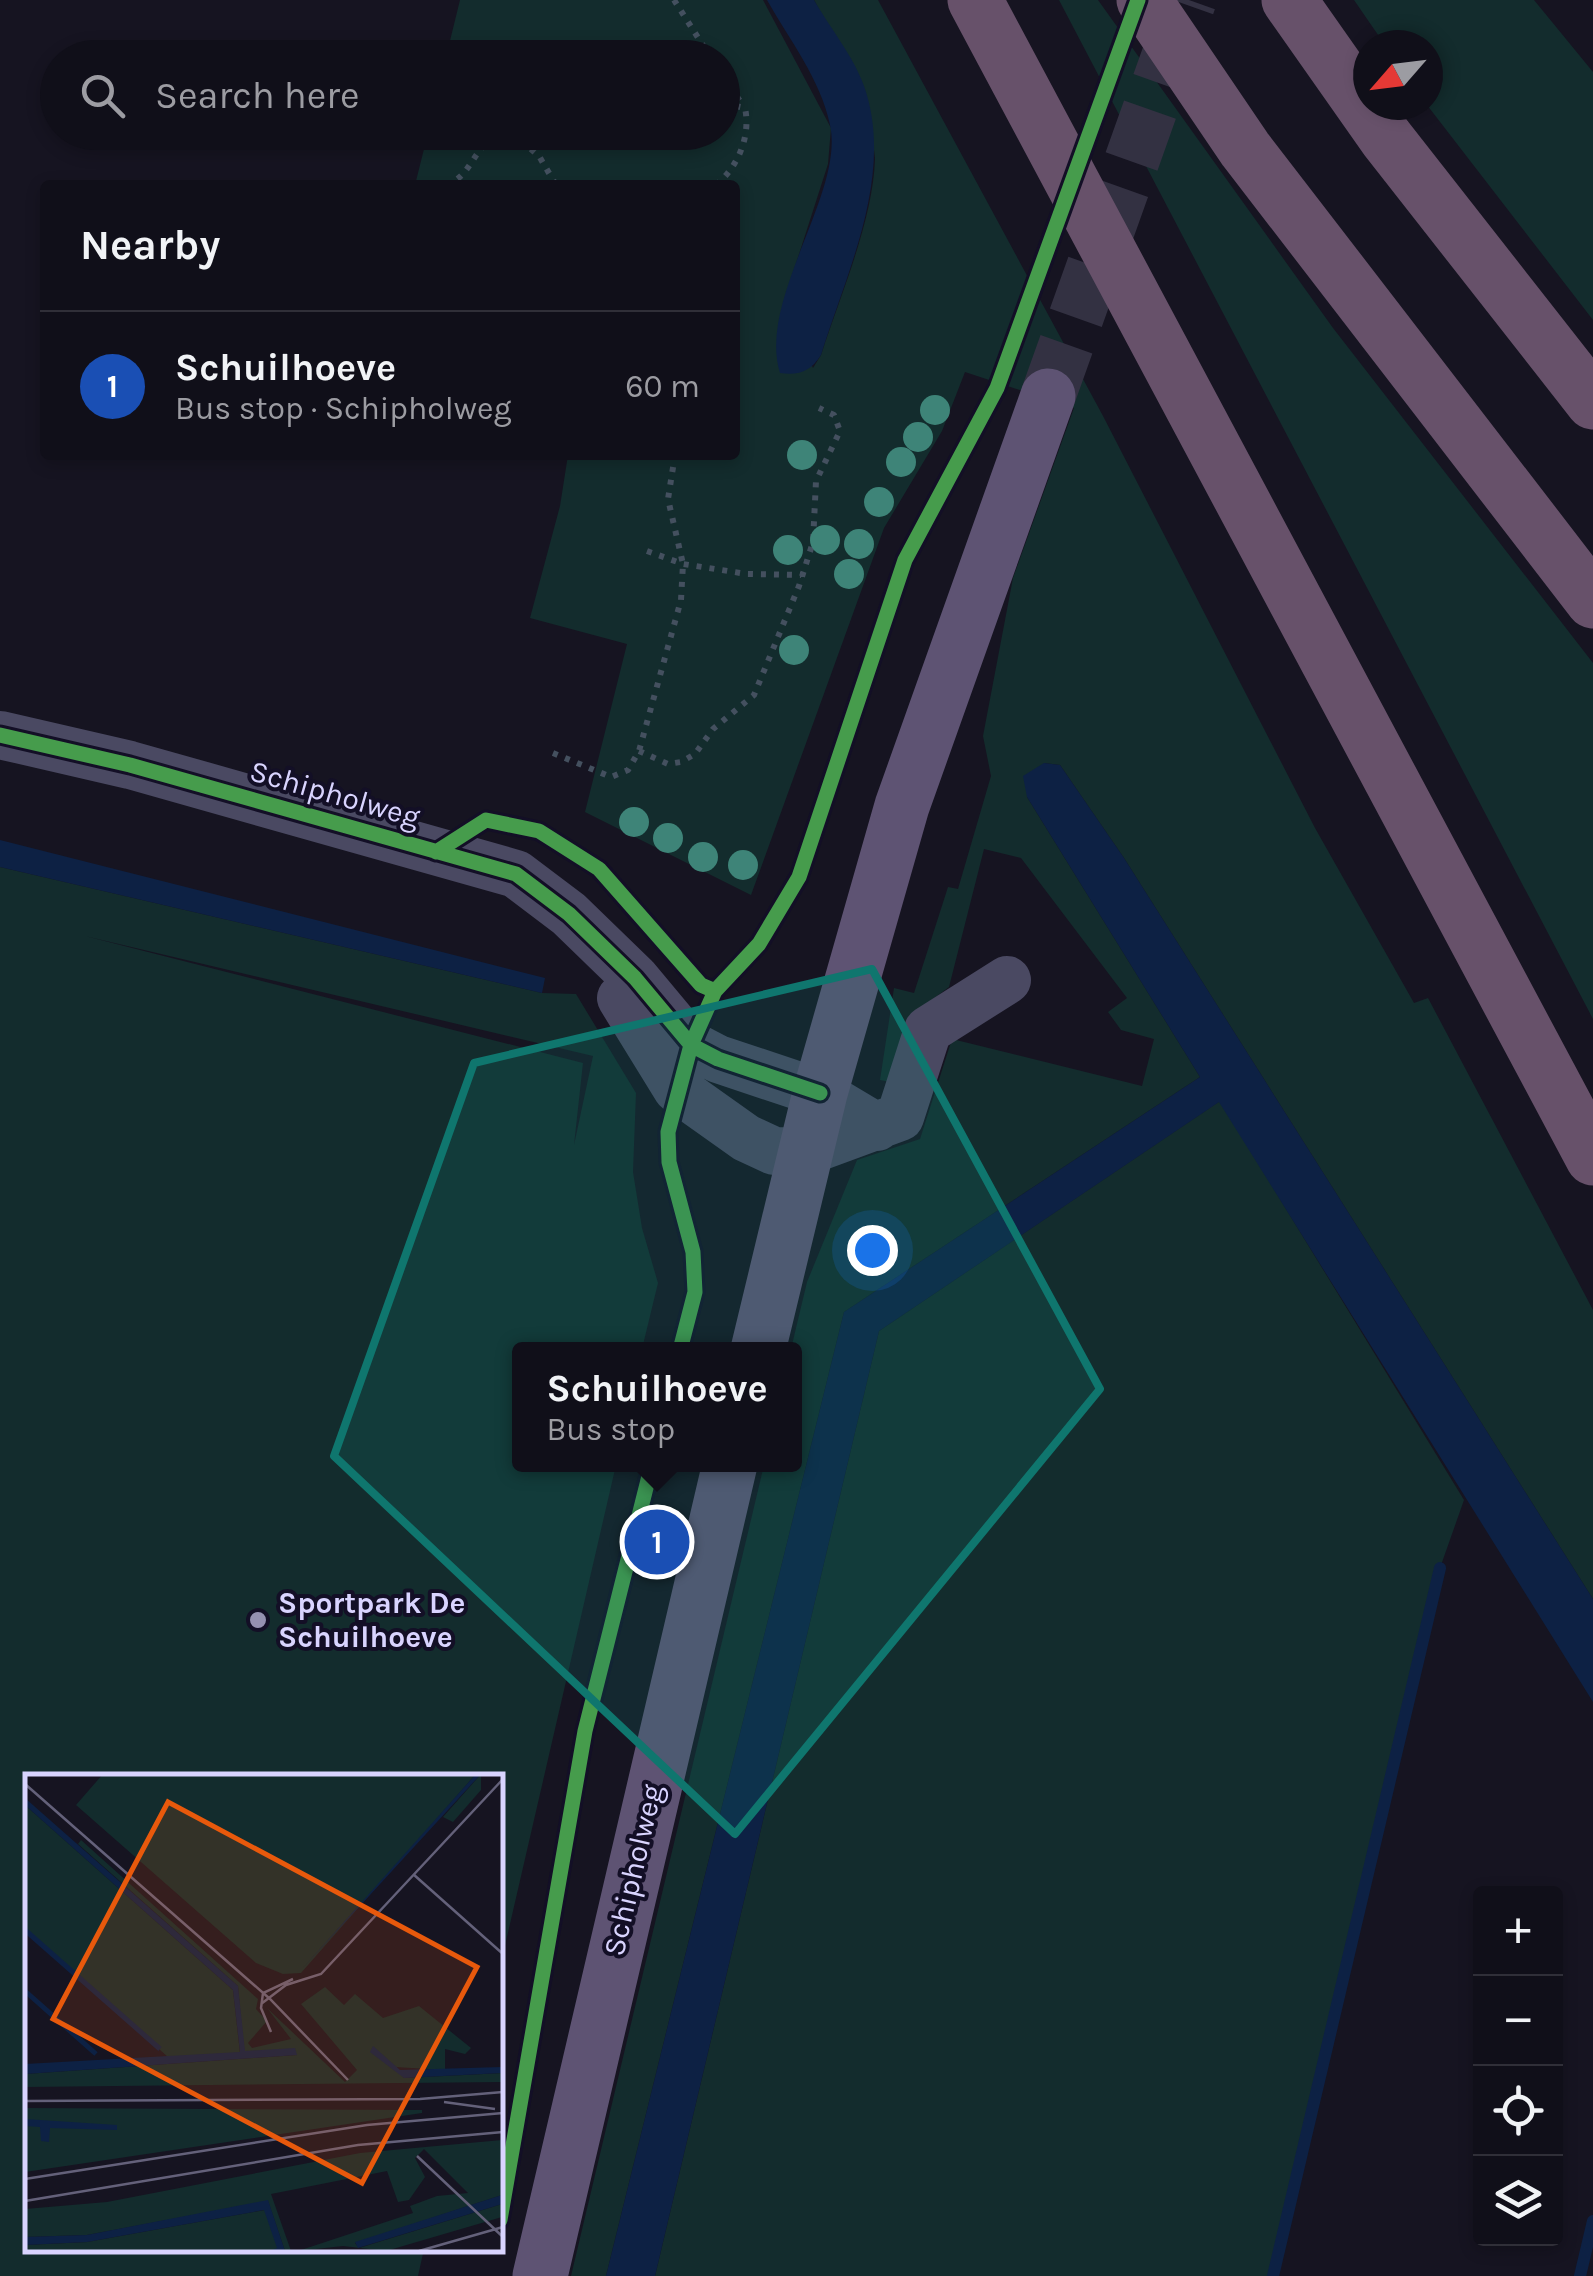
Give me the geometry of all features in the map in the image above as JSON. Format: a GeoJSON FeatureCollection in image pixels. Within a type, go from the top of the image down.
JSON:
{"type":"FeatureCollection","features":[{"type":"Feature","properties":{"kind":"highway"},"geometry":{"type":"LineString","coordinates":[[975,0],[1593,1158]]}},
{"type":"Feature","properties":{"kind":"highway"},"geometry":{"type":"LineString","coordinates":[[1144,0],[1244,149],[1593,601]]}},
{"type":"Feature","properties":{"kind":"highway"},"geometry":{"type":"LineString","coordinates":[[1289,0],[1386,138],[1593,402]]}},
{"type":"Feature","properties":{"kind":"main road"},"geometry":{"type":"LineString","coordinates":[[760,1342],[820,1093],[902,806],[1048,396]]}},
{"type":"Feature","properties":{"kind":"main road","name":"Schipholweg"},"geometry":{"type":"LineString","coordinates":[[540,2276],[728,1472]]}},
{"type":"Feature","properties":{"kind":"street","name":"Schipholweg"},"geometry":{"type":"LineString","coordinates":[[0,735],[130,765],[516,874],[569,914],[636,978],[690,1045],[718,1059],[820,1093],[876,1126]]}},
{"type":"Feature","properties":{"kind":"street","name":"Schipholweg"},"geometry":{"type":"LineString","coordinates":[[569,914],[677,1089],[746,1138],[774,1152],[806,1152]]}},
{"type":"Feature","properties":{"kind":"street"},"geometry":{"type":"LineString","coordinates":[[806,1152],[900,1118],[928,1030],[1007,980]]}},
{"type":"Feature","properties":{"kind":"path"},"geometry":{"type":"LineString","coordinates":[[674,0],[700,40]]}},
{"type":"Feature","properties":{"kind":"path"},"geometry":{"type":"LineString","coordinates":[[740,101],[745,108],[744,142],[740,150]]}},
{"type":"Feature","properties":{"kind":"path"},"geometry":{"type":"LineString","coordinates":[[740,107],[745,108]]}},
{"type":"Feature","properties":{"kind":"path"},"geometry":{"type":"LineString","coordinates":[[453,180],[467,170],[477,150]]}},
{"type":"Feature","properties":{"kind":"path"},"geometry":{"type":"LineString","coordinates":[[532,150],[553,180]]}},
{"type":"Feature","properties":{"kind":"path"},"geometry":{"type":"LineString","coordinates":[[722,180],[740,150]]}},
{"type":"Feature","properties":{"kind":"path"},"geometry":{"type":"LineString","coordinates":[[639,750],[668,764],[681,762],[695,754],[713,729],[754,695],[813,542],[816,481],[840,430],[834,414],[819,408]]}},
{"type":"Feature","properties":{"kind":"path"},"geometry":{"type":"LineString","coordinates":[[553,753],[611,776],[628,770],[639,750],[680,600],[683,564],[668,499],[674,460]]}},
{"type":"Feature","properties":{"kind":"path"},"geometry":{"type":"LineString","coordinates":[[647,551],[683,564],[747,574],[800,574]]}},
{"type":"Feature","properties":{"kind":"highlighted area"},"geometry":{"type":"Polygon","coordinates":[[[872,969],[1100,1389],[735,1834],[334,1456],[474,1063],[872,969]]]}},
{"type":"Feature","properties":{"kind":"green space"},"geometry":{"type":"Polygon","coordinates":[[[460,0],[763,0],[831,128],[828,164],[783,304],[813,368],[821,355],[862,233],[875,159],[860,103],[814,0],[878,0],[1103,416],[1315,828],[1414,1003],[1428,998],[1593,1310],[1593,1599],[1124,858],[1060,765],[1044,763],[1027,797],[1200,1077],[844,1312],[606,2276],[571,2276],[762,1472],[802,1472],[802,1342],[793,1342],[807,1282],[857,1160],[920,1139],[952,1039],[1142,1086],[1154,1039],[1121,1030],[1108,1012],[1127,998],[1021,858],[984,849],[949,987],[912,1015],[890,1082],[880,1080],[894,988],[914,993],[948,887],[958,889],[991,776],[983,736],[1013,578],[1074,408],[965,372],[942,431],[884,528],[751,895],[585,812],[627,644],[530,618],[560,506],[567,460],[740,460],[740,180],[416,180],[424,150],[740,150],[740,40],[450,40],[460,0]]]}},
{"type":"Feature","properties":{"kind":"green space"},"geometry":{"type":"Polygon","coordinates":[[[1059,0],[1098,0],[1333,328],[1593,663],[1593,1019],[1059,0]]]}},
{"type":"Feature","properties":{"kind":"green space"},"geometry":{"type":"Polygon","coordinates":[[[1354,0],[1534,0],[1593,72],[1593,320],[1439,120],[1443,120],[1443,30],[1375,30],[1354,0]]]}},
{"type":"Feature","properties":{"kind":"green space","name":"Sportpark De Schuilhoeve"},"geometry":{"type":"Polygon","coordinates":[[[0,867],[542,993],[576,994],[636,1093],[633,1172],[642,1228],[658,1283],[644,1342],[512,1342],[512,1472],[614,1472],[502,1958],[502,1774],[25,1774],[25,2251],[424,2251],[418,2276],[0,2276],[0,867]],[[85,936],[583,1063],[574,1145],[593,1056],[85,936]]]}},
{"type":"Feature","properties":{"kind":"green space"},"geometry":{"type":"Polygon","coordinates":[[[1220,1101],[1464,1500],[1440,1568],[1273,2276],[655,2276],[879,1331],[1220,1101]]]}},
{"type":"Feature","properties":{"kind":"water"},"geometry":{"type":"Polygon","coordinates":[[[767,0],[814,0],[860,75],[872,119],[871,188],[854,256],[821,355],[809,369],[793,374],[780,373],[776,344],[780,313],[825,182],[831,152],[830,125],[812,76],[767,0]]]}},
{"type":"Feature","properties":{"kind":"water"},"geometry":{"type":"Polygon","coordinates":[[[1044,763],[1060,765],[1124,858],[1593,1599],[1593,1702],[1219,1102],[879,1331],[655,2276],[606,2276],[844,1312],[1200,1077],[1027,797],[1023,776],[1044,763]]]}},
{"type":"Feature","properties":{"kind":"water"},"geometry":{"type":"Polygon","coordinates":[[[0,840],[545,978],[542,993],[0,867],[0,840]]]}},
{"type":"Feature","properties":{"kind":"waterway"},"geometry":{"type":"LineString","coordinates":[[1273,2276],[1440,1568]]}},
{"type":"Feature","properties":{"kind":"waterway"},"geometry":{"type":"LineString","coordinates":[[1580,2276],[1593,2221]]}},
{"type":"Feature","properties":{"kind":"tunnel"},"geometry":{"type":"LineString","coordinates":[[1048,396],[1189,0]]}},
{"type":"Feature","properties":{"kind":"cycle path"},"geometry":{"type":"LineString","coordinates":[[682,1342],[695,1292],[693,1252],[669,1162],[668,1132],[691,1045],[715,991],[759,944],[799,877],[905,560],[997,388],[1138,0]]}},
{"type":"Feature","properties":{"kind":"cycle path"},"geometry":{"type":"LineString","coordinates":[[0,735],[130,765],[516,874],[569,914],[635,978],[691,1045],[718,1059],[820,1093]]}},
{"type":"Feature","properties":{"kind":"cycle path"},"geometry":{"type":"LineString","coordinates":[[436,852],[486,820],[539,831],[599,869],[701,985],[715,991]]}},
{"type":"Feature","properties":{"kind":"cycle path"},"geometry":{"type":"LineString","coordinates":[[502,2208],[585,1731],[650,1472]]}},
{"type":"Feature","properties":{"kind":"place","name":"Schuilhoeve"},"geometry":{"type":"Point","coordinates":[657,1542]}},
{"type":"Feature","properties":{"kind":"place","name":"Sportpark De Schuilhoeve"},"geometry":{"type":"Point","coordinates":[258,1620]}}]}
